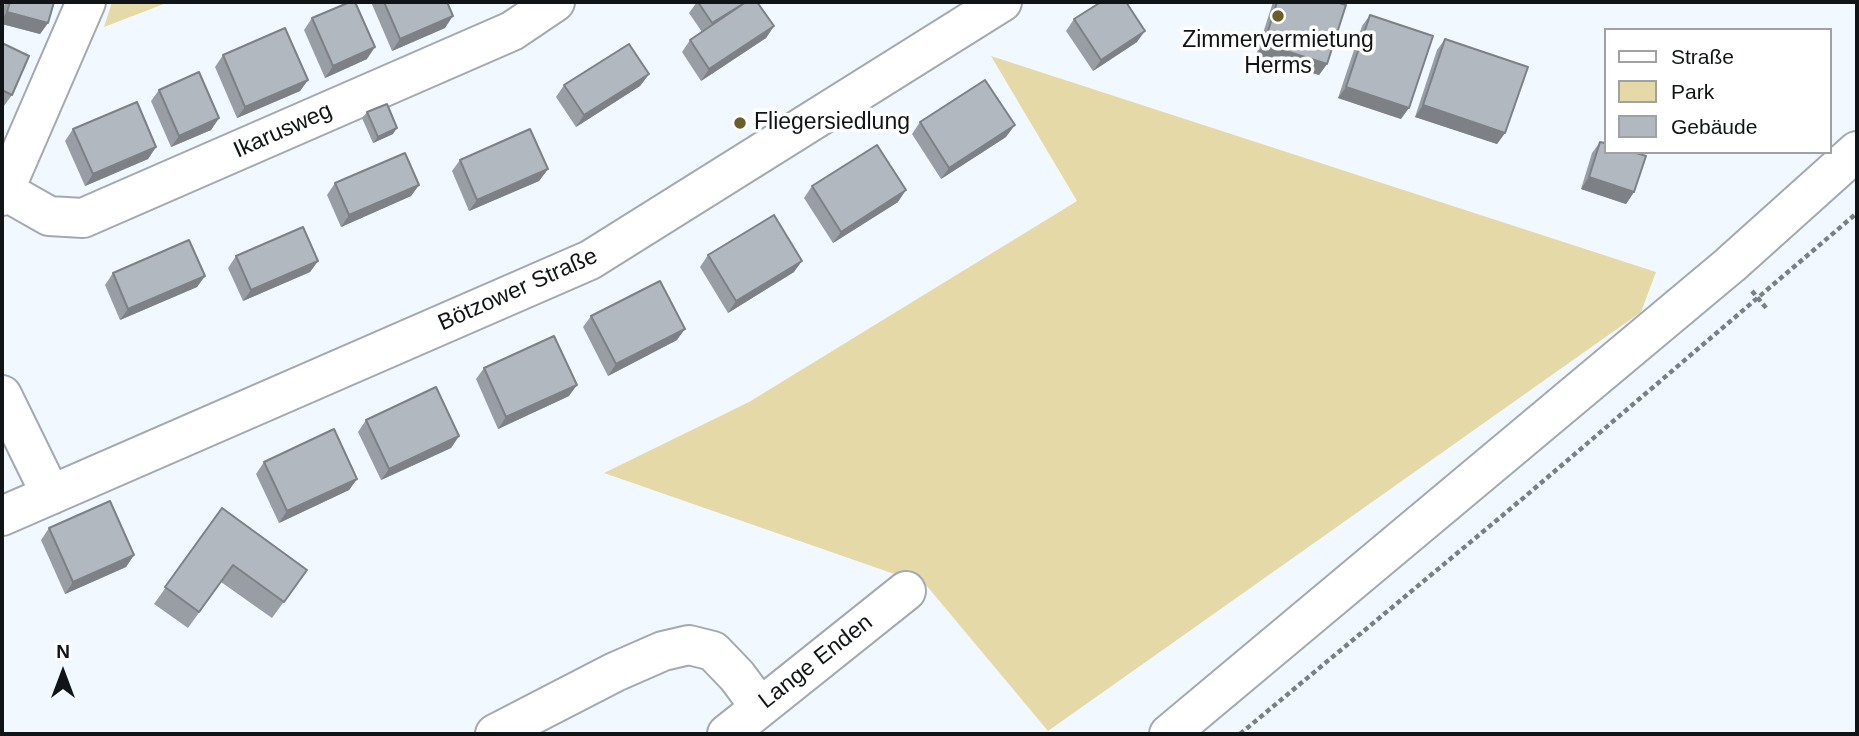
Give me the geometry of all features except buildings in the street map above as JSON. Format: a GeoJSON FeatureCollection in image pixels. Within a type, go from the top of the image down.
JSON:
{"type":"FeatureCollection","features":[{"type":"Feature","properties":{"kind":"street"},"geometry":{"type":"LineString","coordinates":[[3,194],[86,2]]}},
{"type":"Feature","properties":{"kind":"street","name":"Ikarusweg"},"geometry":{"type":"LineString","coordinates":[[3,194],[49,216],[83,218],[512,31],[555,2]]}},
{"type":"Feature","properties":{"kind":"street","name":"Bötzower Straße"},"geometry":{"type":"LineString","coordinates":[[2,516],[590,260],[960,13],[1002,2]]}},
{"type":"Feature","properties":{"kind":"street"},"geometry":{"type":"LineString","coordinates":[[1168,734],[1720,274],[1857,151]]}},
{"type":"Feature","properties":{"kind":"street"},"geometry":{"type":"LineString","coordinates":[[2,395],[51,495]]}},
{"type":"Feature","properties":{"kind":"street","name":"Lange Enden"},"geometry":{"type":"LineString","coordinates":[[727,734],[906,591]]}},
{"type":"Feature","properties":{"kind":"street"},"geometry":{"type":"LineString","coordinates":[[495,734],[615,671],[663,651],[689,645],[713,651],[737,676],[760,707]]}},
{"type":"Feature","properties":{"kind":"path"},"geometry":{"type":"LineString","coordinates":[[1240,734],[1521,500],[1857,213]]}},
{"type":"Feature","properties":{"kind":"green space"},"geometry":{"type":"Polygon","coordinates":[[[112,2],[169,2],[104,27],[112,2]]]}},
{"type":"Feature","properties":{"kind":"green space"},"geometry":{"type":"Polygon","coordinates":[[[991,56],[1656,272],[1641,312],[1048,731],[926,585],[604,473],[749,402],[1077,201],[991,56]]]}},
{"type":"Feature","properties":{"kind":"place","name":"Zimmervermietung Herms"},"geometry":{"type":"Point","coordinates":[1278,16]}},
{"type":"Feature","properties":{"kind":"place","name":"Fliegersiedlung"},"geometry":{"type":"Point","coordinates":[740,123]}}]}
